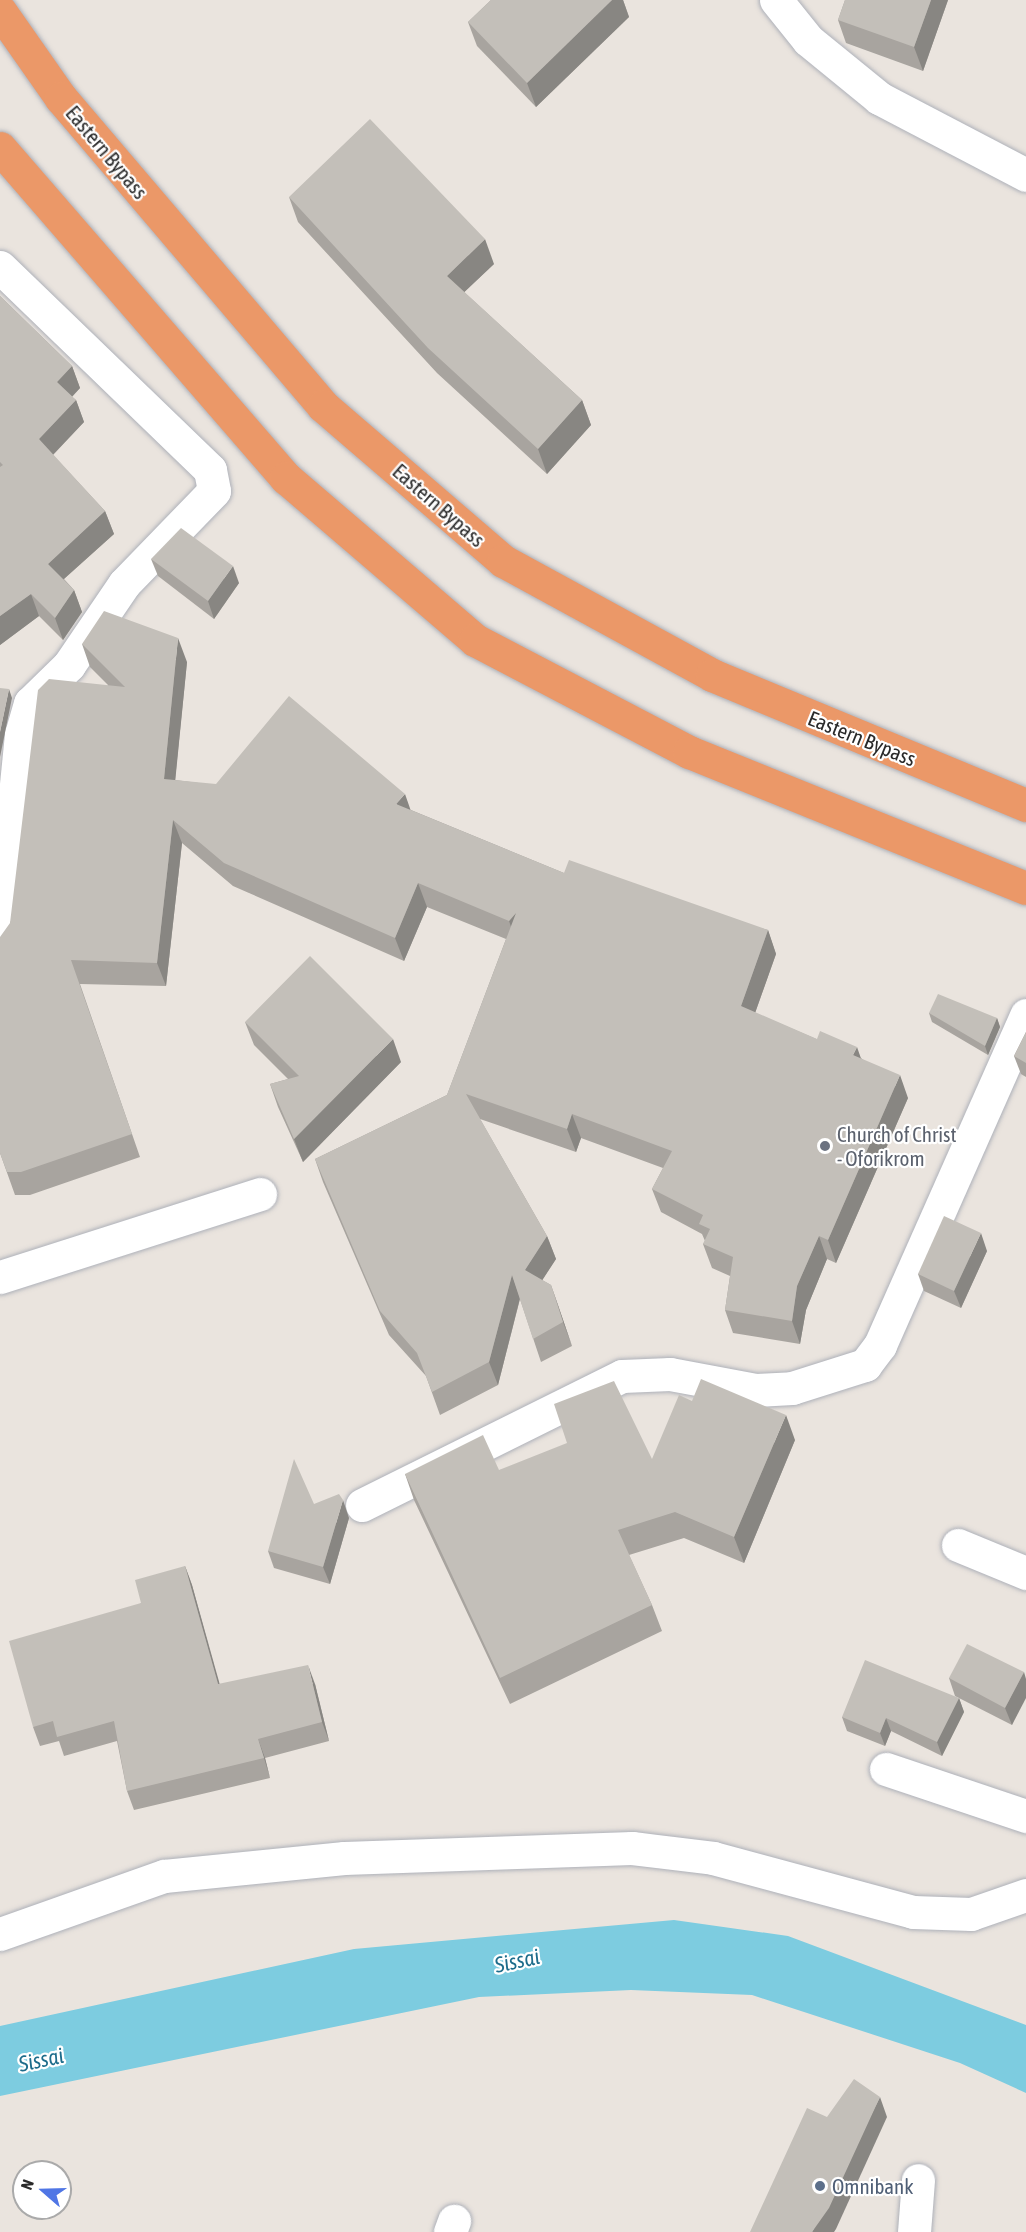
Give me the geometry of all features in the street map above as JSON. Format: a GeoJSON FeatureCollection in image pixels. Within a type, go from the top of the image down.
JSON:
{"type":"FeatureCollection","features":[{"type":"Feature","properties":{"kind":"highway","name":"Eastern Bypass"},"geometry":{"type":"LineString","coordinates":[[0,11],[61,98],[323,406],[504,561],[712,675],[1026,805]]}},
{"type":"Feature","properties":{"kind":"highway"},"geometry":{"type":"LineString","coordinates":[[0,148],[286,478],[476,640],[689,752],[1026,888]]}},
{"type":"Feature","properties":{"kind":"street"},"geometry":{"type":"LineString","coordinates":[[776,0],[808,40],[879,98],[1026,175]]}},
{"type":"Feature","properties":{"kind":"street"},"geometry":{"type":"LineString","coordinates":[[0,267],[210,470],[214,491],[124,584],[69,665],[30,703],[21,735],[0,944]]}},
{"type":"Feature","properties":{"kind":"street"},"geometry":{"type":"LineString","coordinates":[[362,1505],[622,1376],[670,1374],[756,1390],[792,1388],[866,1365],[880,1345],[1026,1015]]}},
{"type":"Feature","properties":{"kind":"street"},"geometry":{"type":"LineString","coordinates":[[0,1276],[260,1194]]}},
{"type":"Feature","properties":{"kind":"street"},"geometry":{"type":"LineString","coordinates":[[957,1545],[1026,1573]]}},
{"type":"Feature","properties":{"kind":"street"},"geometry":{"type":"LineString","coordinates":[[886,1769],[1026,1816]]}},
{"type":"Feature","properties":{"kind":"street"},"geometry":{"type":"LineString","coordinates":[[0,1934],[164,1876],[344,1858],[632,1848],[713,1858],[913,1912],[971,1914],[1026,1895]]}},
{"type":"Feature","properties":{"kind":"street"},"geometry":{"type":"LineString","coordinates":[[914,2232],[918,2180]]}},
{"type":"Feature","properties":{"kind":"water","name":"Sissai"},"geometry":{"type":"Polygon","coordinates":[[[674,1920],[788,1936],[1026,2025],[1026,2093],[960,2063],[752,1995],[631,1990],[479,1997],[0,2096],[0,2026],[354,1949],[674,1920]]]}},
{"type":"Feature","properties":{"kind":"building"},"geometry":{"type":"Polygon","coordinates":[[[491,0],[612,0],[527,83],[468,22],[491,0]]]}},
{"type":"Feature","properties":{"kind":"building"},"geometry":{"type":"Polygon","coordinates":[[[845,0],[931,0],[914,47],[838,20],[845,0]]]}},
{"type":"Feature","properties":{"kind":"building"},"geometry":{"type":"Polygon","coordinates":[[[370,119],[485,239],[447,276],[582,400],[538,449],[428,348],[289,197],[370,119]]]}},
{"type":"Feature","properties":{"kind":"building"},"geometry":{"type":"Polygon","coordinates":[[[0,296],[72,366],[57,382],[76,400],[39,439],[105,511],[48,564],[74,590],[55,618],[31,594],[0,616],[0,467],[3,465],[0,462],[0,296]]]}},
{"type":"Feature","properties":{"kind":"building"},"geometry":{"type":"Polygon","coordinates":[[[181,528],[233,566],[208,601],[151,559],[181,528]]]}},
{"type":"Feature","properties":{"kind":"building"},"geometry":{"type":"Polygon","coordinates":[[[104,611],[178,638],[164,779],[216,784],[289,696],[405,794],[396,804],[564,873],[569,860],[768,930],[741,1006],[817,1039],[820,1031],[857,1047],[853,1055],[900,1075],[828,1240],[819,1236],[797,1286],[792,1321],[725,1310],[733,1257],[703,1244],[710,1229],[699,1224],[703,1215],[652,1189],[672,1151],[572,1114],[567,1129],[466,1094],[547,1236],[525,1270],[551,1285],[563,1322],[533,1339],[512,1275],[489,1362],[432,1392],[417,1353],[380,1311],[315,1159],[447,1095],[516,913],[509,921],[418,883],[395,938],[224,863],[173,820],[157,963],[71,960],[132,1134],[21,1172],[7,1172],[0,1153],[0,937],[10,923],[38,690],[49,679],[125,687],[82,644],[104,611]]]}},
{"type":"Feature","properties":{"kind":"building"},"geometry":{"type":"Polygon","coordinates":[[[0,688],[9,689],[0,732],[0,688]]]}},
{"type":"Feature","properties":{"kind":"building"},"geometry":{"type":"Polygon","coordinates":[[[310,956],[393,1039],[294,1139],[270,1084],[299,1076],[245,1022],[310,956]]]}},
{"type":"Feature","properties":{"kind":"building"},"geometry":{"type":"Polygon","coordinates":[[[938,994],[997,1018],[985,1046],[929,1013],[938,994]]]}},
{"type":"Feature","properties":{"kind":"building"},"geometry":{"type":"Polygon","coordinates":[[[1026,1032],[1026,1063],[1014,1056],[1026,1032]]]}},
{"type":"Feature","properties":{"kind":"building"},"geometry":{"type":"Polygon","coordinates":[[[944,1216],[981,1233],[954,1291],[918,1274],[944,1216]]]}},
{"type":"Feature","properties":{"kind":"building"},"geometry":{"type":"Polygon","coordinates":[[[701,1379],[786,1415],[734,1537],[675,1512],[618,1530],[652,1605],[500,1678],[405,1474],[483,1435],[499,1470],[567,1443],[554,1404],[614,1381],[652,1459],[679,1395],[692,1401],[701,1379]]]}},
{"type":"Feature","properties":{"kind":"building"},"geometry":{"type":"Polygon","coordinates":[[[294,1459],[314,1504],[339,1494],[343,1500],[323,1567],[268,1551],[294,1459]]]}},
{"type":"Feature","properties":{"kind":"building"},"geometry":{"type":"Polygon","coordinates":[[[185,1566],[218,1684],[308,1665],[322,1722],[258,1739],[264,1758],[127,1791],[114,1721],[57,1737],[53,1721],[33,1727],[9,1641],[141,1603],[135,1580],[185,1566]]]}},
{"type":"Feature","properties":{"kind":"building"},"geometry":{"type":"Polygon","coordinates":[[[967,1644],[1024,1672],[1005,1708],[949,1678],[967,1644]]]}},
{"type":"Feature","properties":{"kind":"building"},"geometry":{"type":"Polygon","coordinates":[[[865,1660],[959,1698],[937,1742],[886,1718],[880,1733],[842,1717],[865,1660]]]}},
{"type":"Feature","properties":{"kind":"building"},"geometry":{"type":"Polygon","coordinates":[[[854,2079],[880,2097],[829,2208],[812,2232],[750,2232],[807,2108],[827,2117],[854,2079]]]}},
{"type":"Feature","properties":{"kind":"place","name":"Church of Christ - Oforikrom"},"geometry":{"type":"Point","coordinates":[825,1146]}},
{"type":"Feature","properties":{"kind":"place","name":"Omnibank"},"geometry":{"type":"Point","coordinates":[820,2186]}}]}
